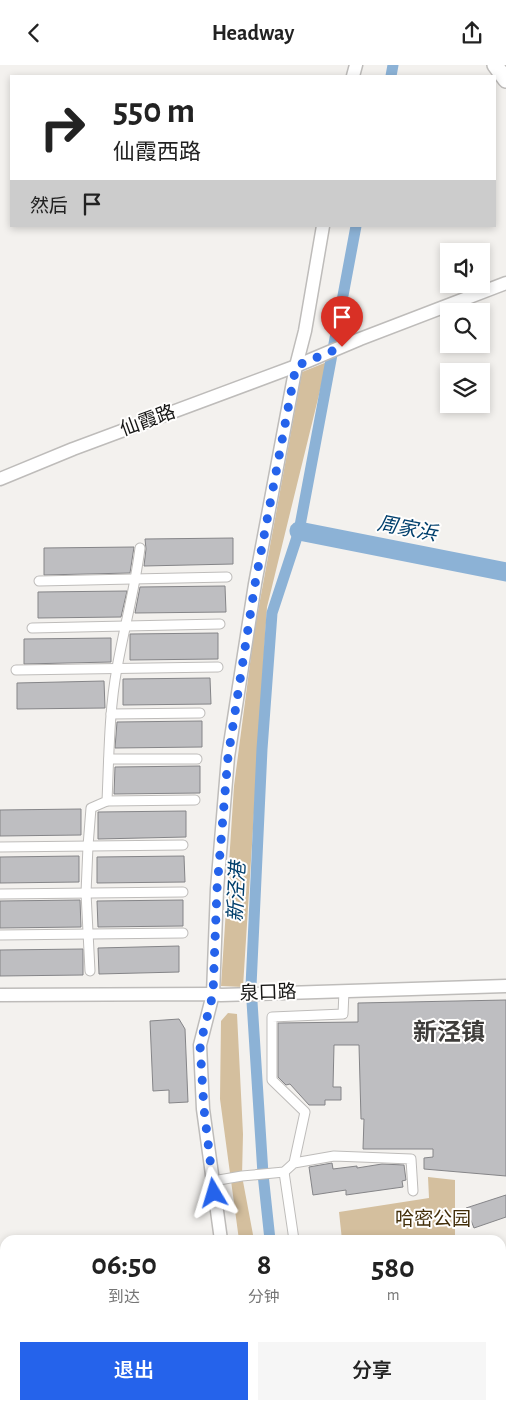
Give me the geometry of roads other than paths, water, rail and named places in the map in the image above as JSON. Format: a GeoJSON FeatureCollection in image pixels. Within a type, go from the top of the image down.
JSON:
{"type":"FeatureCollection","features":[{"type":"Feature","properties":{"kind":"main road"},"geometry":{"type":"LineString","coordinates":[[495,65],[506,80]]}},
{"type":"Feature","properties":{"kind":"street"},"geometry":{"type":"LineString","coordinates":[[220,1235],[204,1109],[200,1045],[217,995],[217,889],[228,757],[255,584],[296,366],[305,331],[323,227]]}},
{"type":"Feature","properties":{"kind":"street","name":"仙霞路"},"geometry":{"type":"LineString","coordinates":[[0,479],[82,445],[296,366],[360,339],[506,283]]}},
{"type":"Feature","properties":{"kind":"street"},"geometry":{"type":"LineString","coordinates":[[107,801],[111,714],[117,669],[136,579],[140,548]]}},
{"type":"Feature","properties":{"kind":"street"},"geometry":{"type":"LineString","coordinates":[[39,581],[227,577]]}},
{"type":"Feature","properties":{"kind":"street"},"geometry":{"type":"LineString","coordinates":[[32,628],[220,624]]}},
{"type":"Feature","properties":{"kind":"street"},"geometry":{"type":"LineString","coordinates":[[16,670],[218,667]]}},
{"type":"Feature","properties":{"kind":"street"},"geometry":{"type":"LineString","coordinates":[[111,714],[200,713]]}},
{"type":"Feature","properties":{"kind":"street"},"geometry":{"type":"LineString","coordinates":[[108,759],[197,759]]}},
{"type":"Feature","properties":{"kind":"street"},"geometry":{"type":"LineString","coordinates":[[90,971],[86,893],[92,808],[107,801],[195,800]]}},
{"type":"Feature","properties":{"kind":"street"},"geometry":{"type":"LineString","coordinates":[[0,847],[183,845]]}},
{"type":"Feature","properties":{"kind":"street"},"geometry":{"type":"LineString","coordinates":[[0,894],[183,892]]}},
{"type":"Feature","properties":{"kind":"street"},"geometry":{"type":"LineString","coordinates":[[0,935],[183,933]]}},
{"type":"Feature","properties":{"kind":"street","name":"泉口路"},"geometry":{"type":"LineString","coordinates":[[0,995],[217,995],[506,986]]}},
{"type":"Feature","properties":{"kind":"street"},"geometry":{"type":"LineString","coordinates":[[294,1163],[305,1112],[272,1080],[272,1017],[343,1014],[344,991]]}},
{"type":"Feature","properties":{"kind":"street"},"geometry":{"type":"LineString","coordinates":[[213,1181],[284,1172],[294,1163],[334,1156],[412,1159],[414,1191]]}},
{"type":"Feature","properties":{"kind":"street"},"geometry":{"type":"LineString","coordinates":[[284,1172],[293,1235]]}},
{"type":"Feature","properties":{"kind":"waterway","name":"新泾港"},"geometry":{"type":"LineString","coordinates":[[391,75],[393,65]]}},
{"type":"Feature","properties":{"kind":"waterway","name":"新泾港"},"geometry":{"type":"LineString","coordinates":[[269,1235],[263,1174],[251,986],[262,749],[272,613],[299,531],[356,227]]}},
{"type":"Feature","properties":{"kind":"waterway","name":"周家浜"},"geometry":{"type":"LineString","coordinates":[[299,531],[506,572]]}},
{"type":"Feature","properties":{"kind":"district","name":"新泾镇"},"geometry":{"type":"Point","coordinates":[449,1033]}},
{"type":"Feature","properties":{"kind":"park label","name":"哈密公园"},"geometry":{"type":"Point","coordinates":[433,1219]}}]}
